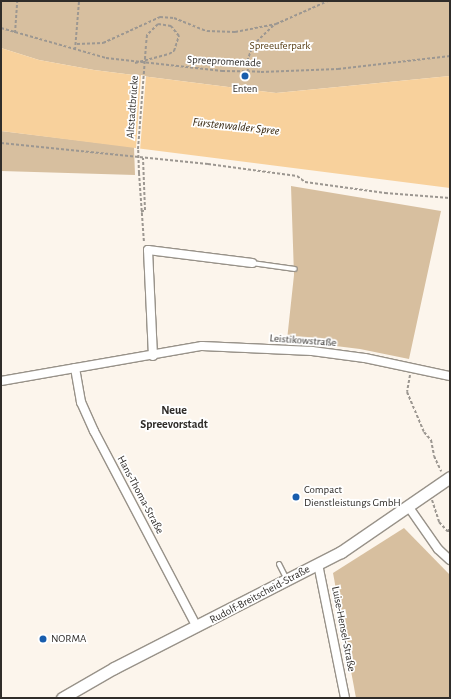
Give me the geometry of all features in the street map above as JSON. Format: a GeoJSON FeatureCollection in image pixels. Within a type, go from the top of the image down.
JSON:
{"type":"FeatureCollection","features":[{"type":"Feature","properties":{"kind":"main road","name":"Rudolf-Breitscheid-Straße"},"geometry":{"type":"LineString","coordinates":[[62,698],[114,668],[197,627],[355,544],[448,479]]}},
{"type":"Feature","properties":{"kind":"street"},"geometry":{"type":"LineString","coordinates":[[153,356],[148,250],[252,263]]}},
{"type":"Feature","properties":{"kind":"street","name":"Leistikowstraße"},"geometry":{"type":"LineString","coordinates":[[1,381],[153,356],[202,346],[312,351],[413,366],[450,376]]}},
{"type":"Feature","properties":{"kind":"street","name":"Hans-Thoma-Straße"},"geometry":{"type":"LineString","coordinates":[[75,368],[81,402],[94,431],[197,627]]}},
{"type":"Feature","properties":{"kind":"street"},"geometry":{"type":"LineString","coordinates":[[408,506],[438,549],[450,560]]}},
{"type":"Feature","properties":{"kind":"street","name":"Luise-Hensel-Straße"},"geometry":{"type":"LineString","coordinates":[[318,564],[345,698]]}},
{"type":"Feature","properties":{"kind":"lane"},"geometry":{"type":"LineString","coordinates":[[252,263],[295,269]]}},
{"type":"Feature","properties":{"kind":"lane"},"geometry":{"type":"LineString","coordinates":[[279,564],[287,580]]}},
{"type":"Feature","properties":{"kind":"path"},"geometry":{"type":"LineString","coordinates":[[15,33],[17,1]]}},
{"type":"Feature","properties":{"kind":"path"},"geometry":{"type":"LineString","coordinates":[[75,50],[77,44],[79,1]]}},
{"type":"Feature","properties":{"kind":"path"},"geometry":{"type":"LineString","coordinates":[[77,44],[103,43],[160,17],[174,18],[207,31],[235,32],[276,24],[328,1]]}},
{"type":"Feature","properties":{"kind":"path","name":"Altstadtbrücke"},"geometry":{"type":"LineString","coordinates":[[134,63],[169,54],[174,51],[179,36],[171,26],[158,24],[147,35],[146,44],[138,149],[141,212]]}},
{"type":"Feature","properties":{"kind":"path"},"geometry":{"type":"LineString","coordinates":[[248,72],[247,61],[253,45],[276,24]]}},
{"type":"Feature","properties":{"kind":"path","name":"Spreepromenade"},"geometry":{"type":"LineString","coordinates":[[1,28],[75,50],[134,63],[248,72],[338,69],[450,56]]}},
{"type":"Feature","properties":{"kind":"path"},"geometry":{"type":"LineString","coordinates":[[1,143],[297,176],[305,182],[450,198]]}},
{"type":"Feature","properties":{"kind":"path"},"geometry":{"type":"LineString","coordinates":[[143,158],[145,210],[141,212],[144,247],[148,250]]}},
{"type":"Feature","properties":{"kind":"path"},"geometry":{"type":"LineString","coordinates":[[413,366],[407,392],[424,432],[431,440],[434,456],[448,479]]}},
{"type":"Feature","properties":{"kind":"path"},"geometry":{"type":"LineString","coordinates":[[430,491],[439,522],[449,533]]}},
{"type":"Feature","properties":{"kind":"path"},"geometry":{"type":"LineString","coordinates":[[449,533],[450,527]]}},
{"type":"Feature","properties":{"kind":"green space","name":"Spreeuferpark"},"geometry":{"type":"Polygon","coordinates":[[[1,1],[450,1],[450,76],[276,93],[94,70],[39,60],[1,48],[1,1]]]}},
{"type":"Feature","properties":{"kind":"green space"},"geometry":{"type":"Polygon","coordinates":[[[1,131],[134,147],[135,175],[1,171],[1,131]]]}},
{"type":"Feature","properties":{"kind":"green space"},"geometry":{"type":"Polygon","coordinates":[[[291,186],[441,211],[409,359],[360,349],[287,340],[294,275],[291,186]]]}},
{"type":"Feature","properties":{"kind":"green space"},"geometry":{"type":"Polygon","coordinates":[[[404,528],[450,575],[450,698],[356,698],[333,573],[404,528]]]}},
{"type":"Feature","properties":{"kind":"water","name":"Fürstenwalder Spree"},"geometry":{"type":"Polygon","coordinates":[[[1,48],[39,60],[94,70],[276,93],[450,76],[450,188],[1,131],[1,48]]]}},
{"type":"Feature","properties":{"kind":"pier"},"geometry":{"type":"Polygon","coordinates":[[[141,75],[146,76],[140,150],[136,149],[141,75]]]}},
{"type":"Feature","properties":{"kind":"place","name":"Enten"},"geometry":{"type":"Point","coordinates":[245,76]}},
{"type":"Feature","properties":{"kind":"place","name":"Compact Dienstleistungs GmbH"},"geometry":{"type":"Point","coordinates":[296,497]}},
{"type":"Feature","properties":{"kind":"place","name":"NORMA"},"geometry":{"type":"Point","coordinates":[43,639]}},
{"type":"Feature","properties":{"kind":"district","name":"Neue Spreevorstadt"},"geometry":{"type":"Point","coordinates":[174,418]}}]}
